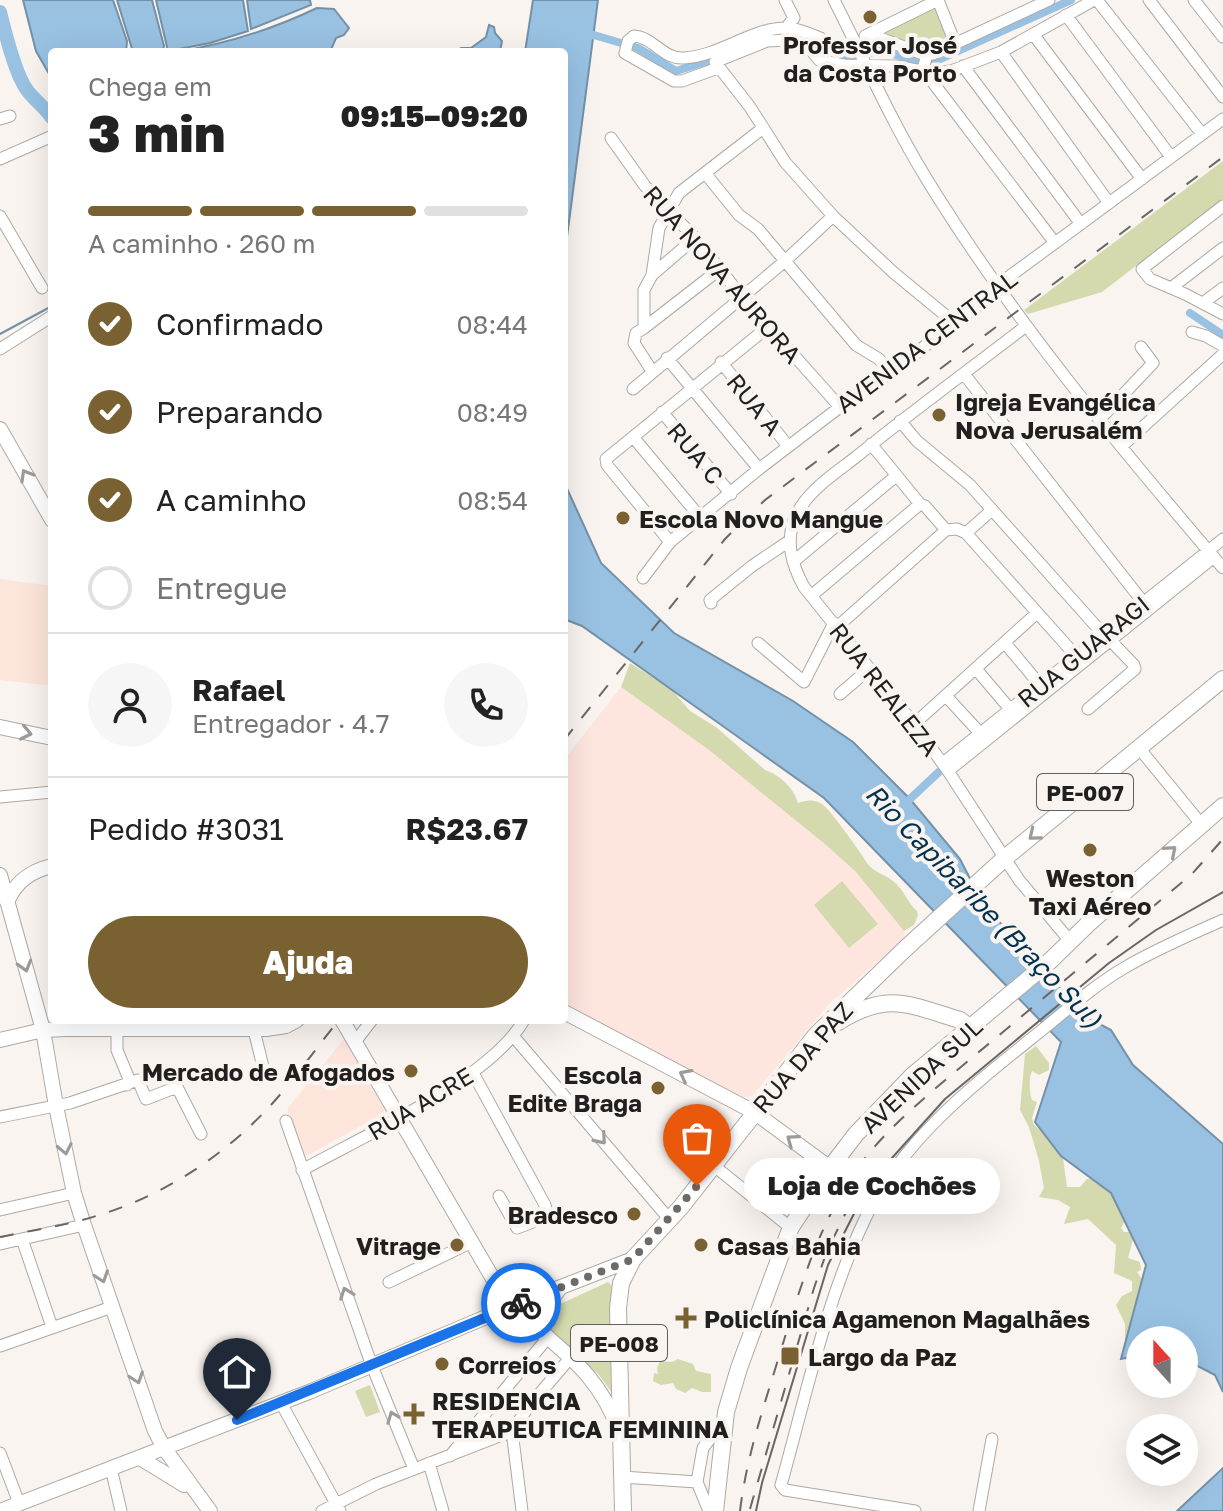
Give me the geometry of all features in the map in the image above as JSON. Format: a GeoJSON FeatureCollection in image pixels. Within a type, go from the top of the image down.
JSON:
{"type":"FeatureCollection","features":[{"type":"Feature","properties":{"kind":"highway","name":"PE-007"},"geometry":{"type":"LineString","coordinates":[[1006,857],[1223,679]]}},
{"type":"Feature","properties":{"kind":"highway","name":"AVENIDA SUL"},"geometry":{"type":"LineString","coordinates":[[712,1511],[726,1419],[739,1368],[791,1228],[830,1168],[856,1134],[912,1076],[1051,960],[1223,806]]}},
{"type":"Feature","properties":{"kind":"highway","name":"RUA DA PAZ"},"geometry":{"type":"LineString","coordinates":[[633,1259],[670,1220],[816,1035],[1006,857]]}},
{"type":"Feature","properties":{"kind":"highway"},"geometry":{"type":"LineString","coordinates":[[816,1035],[858,1009],[885,1002],[904,1004],[960,1020],[967,1030]]}},
{"type":"Feature","properties":{"kind":"highway","name":"PE-008"},"geometry":{"type":"LineString","coordinates":[[623,1511],[618,1308],[621,1283],[633,1259]]}},
{"type":"Feature","properties":{"kind":"main road"},"geometry":{"type":"LineString","coordinates":[[0,429],[48,513]]}},
{"type":"Feature","properties":{"kind":"main road"},"geometry":{"type":"LineString","coordinates":[[0,727],[48,737]]}},
{"type":"Feature","properties":{"kind":"main road"},"geometry":{"type":"LineString","coordinates":[[7,902],[29,874],[48,867]]}},
{"type":"Feature","properties":{"kind":"main road"},"geometry":{"type":"LineString","coordinates":[[0,877],[43,1030],[74,1193],[84,1225],[155,1431],[210,1511]]}},
{"type":"Feature","properties":{"kind":"main road"},"geometry":{"type":"LineString","coordinates":[[568,1014],[754,1112],[830,1168]]}},
{"type":"Feature","properties":{"kind":"main road"},"geometry":{"type":"LineString","coordinates":[[0,1040],[43,1030],[117,1024],[254,1030],[290,1024]]}},
{"type":"Feature","properties":{"kind":"main road"},"geometry":{"type":"LineString","coordinates":[[344,1024],[499,1289],[512,1306],[571,1357],[603,1394],[620,1431]]}},
{"type":"Feature","properties":{"kind":"main road","name":"RUA DA PAZ"},"geometry":{"type":"LineString","coordinates":[[512,1306],[633,1259]]}},
{"type":"Feature","properties":{"kind":"main road"},"geometry":{"type":"LineString","coordinates":[[546,1334],[545,1308],[560,1288]]}},
{"type":"Feature","properties":{"kind":"main road","name":"PE-007"},"geometry":{"type":"LineString","coordinates":[[11,1508],[281,1403],[512,1306]]}},
{"type":"Feature","properties":{"kind":"main road"},"geometry":{"type":"LineString","coordinates":[[140,1458],[167,1472],[197,1496]]}},
{"type":"Feature","properties":{"kind":"street"},"geometry":{"type":"LineString","coordinates":[[834,0],[925,177],[1026,326],[1223,568]]}},
{"type":"Feature","properties":{"kind":"street"},"geometry":{"type":"LineString","coordinates":[[788,34],[682,81],[674,81],[625,53],[634,36],[642,36],[670,56],[681,59],[709,54],[767,31],[788,34],[850,51],[869,34],[938,0],[955,43]]}},
{"type":"Feature","properties":{"kind":"street"},"geometry":{"type":"LineString","coordinates":[[869,34],[927,55],[1049,0]]}},
{"type":"Feature","properties":{"kind":"street"},"geometry":{"type":"LineString","coordinates":[[788,34],[811,50],[819,60],[844,65],[896,66],[922,72],[951,71],[1001,52],[1095,0],[1202,134]]}},
{"type":"Feature","properties":{"kind":"street"},"geometry":{"type":"LineString","coordinates":[[1149,0],[1223,97]]}},
{"type":"Feature","properties":{"kind":"street"},"geometry":{"type":"LineString","coordinates":[[1194,0],[1223,37]]}},
{"type":"Feature","properties":{"kind":"street"},"geometry":{"type":"LineString","coordinates":[[788,34],[794,18],[792,2]]}},
{"type":"Feature","properties":{"kind":"street"},"geometry":{"type":"LineString","coordinates":[[1066,15],[1171,157]]}},
{"type":"Feature","properties":{"kind":"street"},"geometry":{"type":"LineString","coordinates":[[1033,34],[1142,179]]}},
{"type":"Feature","properties":{"kind":"street"},"geometry":{"type":"LineString","coordinates":[[1001,52],[1109,203]]}},
{"type":"Feature","properties":{"kind":"street"},"geometry":{"type":"LineString","coordinates":[[922,72],[927,55]]}},
{"type":"Feature","properties":{"kind":"street"},"geometry":{"type":"LineString","coordinates":[[716,65],[750,107],[785,162],[833,216],[894,273],[956,324]]}},
{"type":"Feature","properties":{"kind":"street"},"geometry":{"type":"LineString","coordinates":[[963,66],[1081,224]]}},
{"type":"Feature","properties":{"kind":"street"},"geometry":{"type":"LineString","coordinates":[[922,72],[1055,243]]}},
{"type":"Feature","properties":{"kind":"street","name":"AVENIDA CENTRAL"},"geometry":{"type":"LineString","coordinates":[[643,578],[670,542],[788,446],[956,324],[1000,288],[1002,282],[1223,119]]}},
{"type":"Feature","properties":{"kind":"street"},"geometry":{"type":"LineString","coordinates":[[644,328],[644,290],[652,275],[659,228],[679,193],[763,128]]}},
{"type":"Feature","properties":{"kind":"street"},"geometry":{"type":"LineString","coordinates":[[0,159],[48,138]]}},
{"type":"Feature","properties":{"kind":"street","name":"RUA NOVA AURORA"},"geometry":{"type":"LineString","coordinates":[[611,138],[645,186],[695,238],[742,297],[840,407]]}},
{"type":"Feature","properties":{"kind":"street"},"geometry":{"type":"LineString","coordinates":[[705,173],[739,215],[758,229],[856,345],[879,359],[890,373]]}},
{"type":"Feature","properties":{"kind":"street"},"geometry":{"type":"LineString","coordinates":[[1223,206],[1143,267],[1142,272],[1150,279],[1223,314]]}},
{"type":"Feature","properties":{"kind":"street"},"geometry":{"type":"LineString","coordinates":[[0,216],[42,288]]}},
{"type":"Feature","properties":{"kind":"street"},"geometry":{"type":"LineString","coordinates":[[633,389],[785,261],[833,216]]}},
{"type":"Feature","properties":{"kind":"street"},"geometry":{"type":"LineString","coordinates":[[652,275],[695,238]]}},
{"type":"Feature","properties":{"kind":"street"},"geometry":{"type":"LineString","coordinates":[[1171,288],[1223,248]]}},
{"type":"Feature","properties":{"kind":"street"},"geometry":{"type":"LineString","coordinates":[[652,371],[634,343],[636,333],[720,269]]}},
{"type":"Feature","properties":{"kind":"street"},"geometry":{"type":"LineString","coordinates":[[1203,303],[1223,288]]}},
{"type":"Feature","properties":{"kind":"street"},"geometry":{"type":"LineString","coordinates":[[0,349],[48,319]]}},
{"type":"Feature","properties":{"kind":"street"},"geometry":{"type":"LineString","coordinates":[[670,542],[607,465],[606,459],[721,362],[769,326]]}},
{"type":"Feature","properties":{"kind":"street","name":"AVENIDA CENTRAL"},"geometry":{"type":"LineString","coordinates":[[797,513],[818,488],[871,444],[1026,326]]}},
{"type":"Feature","properties":{"kind":"street"},"geometry":{"type":"LineString","coordinates":[[1192,332],[1223,346]]}},
{"type":"Feature","properties":{"kind":"street"},"geometry":{"type":"LineString","coordinates":[[1100,419],[1153,363],[1141,347]]}},
{"type":"Feature","properties":{"kind":"street"},"geometry":{"type":"LineString","coordinates":[[1122,446],[1223,354]]}},
{"type":"Feature","properties":{"kind":"street"},"geometry":{"type":"LineString","coordinates":[[667,358],[759,469]]}},
{"type":"Feature","properties":{"kind":"street","name":"RUA A"},"geometry":{"type":"LineString","coordinates":[[721,362],[788,446]]}},
{"type":"Feature","properties":{"kind":"street"},"geometry":{"type":"LineString","coordinates":[[964,374],[1143,602]]}},
{"type":"Feature","properties":{"kind":"street","name":"RUA C"},"geometry":{"type":"LineString","coordinates":[[662,412],[731,494]]}},
{"type":"Feature","properties":{"kind":"street"},"geometry":{"type":"LineString","coordinates":[[900,421],[917,441],[970,485],[1134,665],[1135,669],[1088,709]]}},
{"type":"Feature","properties":{"kind":"street"},"geometry":{"type":"LineString","coordinates":[[633,437],[700,517]]}},
{"type":"Feature","properties":{"kind":"street"},"geometry":{"type":"LineString","coordinates":[[871,444],[920,504],[946,530]]}},
{"type":"Feature","properties":{"kind":"street"},"geometry":{"type":"LineString","coordinates":[[793,562],[896,476]]}},
{"type":"Feature","properties":{"kind":"street"},"geometry":{"type":"LineString","coordinates":[[811,596],[920,504]]}},
{"type":"Feature","properties":{"kind":"street"},"geometry":{"type":"LineString","coordinates":[[966,533],[992,510]]}},
{"type":"Feature","properties":{"kind":"street","name":"RUA REALEZA"},"geometry":{"type":"LineString","coordinates":[[797,513],[789,541],[793,562],[811,596],[914,724],[1019,880],[1070,941]]}},
{"type":"Feature","properties":{"kind":"street"},"geometry":{"type":"LineString","coordinates":[[758,643],[804,682],[835,625],[946,530],[957,529],[966,533],[1076,656]]}},
{"type":"Feature","properties":{"kind":"street","name":"RUA GUARAGI"},"geometry":{"type":"LineString","coordinates":[[945,767],[980,733],[1076,656],[1107,637],[1143,602],[1210,554],[1223,539]]}},
{"type":"Feature","properties":{"kind":"street"},"geometry":{"type":"LineString","coordinates":[[711,603],[710,600],[752,566],[789,541]]}},
{"type":"Feature","properties":{"kind":"street"},"geometry":{"type":"LineString","coordinates":[[945,767],[1210,554]]}},
{"type":"Feature","properties":{"kind":"street"},"geometry":{"type":"LineString","coordinates":[[914,724],[1037,613]]}},
{"type":"Feature","properties":{"kind":"street"},"geometry":{"type":"LineString","coordinates":[[1005,643],[1040,685]]}},
{"type":"Feature","properties":{"kind":"street"},"geometry":{"type":"LineString","coordinates":[[840,694],[869,669]]}},
{"type":"Feature","properties":{"kind":"street"},"geometry":{"type":"LineString","coordinates":[[976,669],[1010,709]]}},
{"type":"Feature","properties":{"kind":"street"},"geometry":{"type":"LineString","coordinates":[[946,696],[980,733]]}},
{"type":"Feature","properties":{"kind":"street"},"geometry":{"type":"LineString","coordinates":[[1139,748],[1201,824]]}},
{"type":"Feature","properties":{"kind":"street"},"geometry":{"type":"LineString","coordinates":[[0,797],[48,792]]}},
{"type":"Feature","properties":{"kind":"street"},"geometry":{"type":"LineString","coordinates":[[915,1511],[785,1490],[781,1485],[834,1294],[865,1217],[910,1150],[951,1107],[1022,1046],[1101,983],[1144,957],[1223,920]]}},
{"type":"Feature","properties":{"kind":"street"},"geometry":{"type":"LineString","coordinates":[[117,1024],[117,1050],[129,1079],[127,1085]]}},
{"type":"Feature","properties":{"kind":"street"},"geometry":{"type":"LineString","coordinates":[[355,1042],[369,1024]]}},
{"type":"Feature","properties":{"kind":"street","name":"RUA ACRE"},"geometry":{"type":"LineString","coordinates":[[302,1170],[473,1073],[514,1037],[522,1024]]}},
{"type":"Feature","properties":{"kind":"street"},"geometry":{"type":"LineString","coordinates":[[254,1030],[265,1075]]}},
{"type":"Feature","properties":{"kind":"street"},"geometry":{"type":"LineString","coordinates":[[514,1037],[670,1220]]}},
{"type":"Feature","properties":{"kind":"street"},"geometry":{"type":"LineString","coordinates":[[473,1073],[547,1213],[543,1218],[517,1228],[499,1196]]}},
{"type":"Feature","properties":{"kind":"street"},"geometry":{"type":"LineString","coordinates":[[0,1117],[56,1106],[138,1080],[146,1099],[177,1087],[201,1134]]}},
{"type":"Feature","properties":{"kind":"street"},"geometry":{"type":"LineString","coordinates":[[286,1121],[372,1366],[414,1469]]}},
{"type":"Feature","properties":{"kind":"street"},"geometry":{"type":"LineString","coordinates":[[713,1165],[791,1228]]}},
{"type":"Feature","properties":{"kind":"street"},"geometry":{"type":"LineString","coordinates":[[0,1210],[74,1193]]}},
{"type":"Feature","properties":{"kind":"street"},"geometry":{"type":"LineString","coordinates":[[0,1244],[84,1225]]}},
{"type":"Feature","properties":{"kind":"street"},"geometry":{"type":"LineString","coordinates":[[22,1239],[52,1327]]}},
{"type":"Feature","properties":{"kind":"street"},"geometry":{"type":"LineString","coordinates":[[389,1282],[472,1242]]}},
{"type":"Feature","properties":{"kind":"street"},"geometry":{"type":"LineString","coordinates":[[0,1346],[112,1307]]}},
{"type":"Feature","properties":{"kind":"street"},"geometry":{"type":"LineString","coordinates":[[450,1456],[546,1334]]}},
{"type":"Feature","properties":{"kind":"street"},"geometry":{"type":"LineString","coordinates":[[322,1511],[338,1507],[376,1484],[512,1431],[571,1357]]}},
{"type":"Feature","properties":{"kind":"street"},"geometry":{"type":"LineString","coordinates":[[281,1403],[338,1507]]}},
{"type":"Feature","properties":{"kind":"street","name":"AVENIDA SUL"},"geometry":{"type":"LineString","coordinates":[[712,1511],[697,1482],[703,1448],[726,1419]]}},
{"type":"Feature","properties":{"kind":"street"},"geometry":{"type":"LineString","coordinates":[[512,1431],[522,1511]]}},
{"type":"Feature","properties":{"kind":"street"},"geometry":{"type":"LineString","coordinates":[[979,1511],[992,1439]]}},
{"type":"Feature","properties":{"kind":"street"},"geometry":{"type":"LineString","coordinates":[[0,1453],[12,1484],[11,1508]]}},
{"type":"Feature","properties":{"kind":"street"},"geometry":{"type":"LineString","coordinates":[[429,1463],[440,1510]]}},
{"type":"Feature","properties":{"kind":"street"},"geometry":{"type":"LineString","coordinates":[[111,1468],[121,1511]]}},
{"type":"Feature","properties":{"kind":"street"},"geometry":{"type":"LineString","coordinates":[[622,1477],[697,1482]]}},
{"type":"Feature","properties":{"kind":"street"},"geometry":{"type":"LineString","coordinates":[[0,1489],[12,1484]]}},
{"type":"Feature","properties":{"kind":"shaded area"},"geometry":{"type":"Polygon","coordinates":[[[0,579],[48,585],[48,686],[0,680],[0,579]]]}},
{"type":"Feature","properties":{"kind":"shaded area"},"geometry":{"type":"Polygon","coordinates":[[[621,687],[709,750],[826,845],[856,872],[904,931],[904,939],[829,1004],[752,1096],[721,1090],[568,1005],[568,755],[621,687]]]}},
{"type":"Feature","properties":{"kind":"shaded area"},"geometry":{"type":"Polygon","coordinates":[[[344,1039],[386,1112],[306,1156],[287,1109],[344,1039]]]}},
{"type":"Feature","properties":{"kind":"green space"},"geometry":{"type":"Polygon","coordinates":[[[935,0],[956,46],[930,54],[872,32],[935,0]]]}},
{"type":"Feature","properties":{"kind":"green space"},"geometry":{"type":"Polygon","coordinates":[[[1223,161],[1223,199],[1102,292],[1028,314],[1024,310],[1223,161]]]}},
{"type":"Feature","properties":{"kind":"green space"},"geometry":{"type":"Polygon","coordinates":[[[630,663],[672,690],[690,711],[716,727],[765,770],[781,779],[790,787],[798,803],[819,802],[826,808],[870,866],[900,887],[917,911],[914,925],[904,931],[856,872],[826,845],[709,750],[621,687],[630,663]]]}},
{"type":"Feature","properties":{"kind":"green space"},"geometry":{"type":"Polygon","coordinates":[[[842,881],[878,924],[849,948],[814,905],[842,881]]]}},
{"type":"Feature","properties":{"kind":"green space"},"geometry":{"type":"Polygon","coordinates":[[[1036,1046],[1049,1063],[1049,1070],[1039,1075],[1032,1071],[1031,1074],[1031,1097],[1037,1102],[1032,1118],[1034,1125],[1066,1153],[1063,1158],[1067,1187],[1080,1187],[1087,1179],[1100,1177],[1111,1184],[1125,1221],[1121,1228],[1134,1236],[1128,1258],[1140,1262],[1141,1270],[1137,1272],[1144,1282],[1131,1326],[1126,1326],[1125,1345],[1125,1324],[1116,1305],[1122,1296],[1132,1291],[1132,1281],[1114,1273],[1116,1245],[1088,1219],[1064,1224],[1070,1207],[1058,1200],[1039,1197],[1044,1188],[1039,1161],[1029,1127],[1020,1110],[1025,1054],[1036,1046]]]}},
{"type":"Feature","properties":{"kind":"green space"},"geometry":{"type":"Polygon","coordinates":[[[608,1282],[613,1287],[615,1397],[599,1375],[551,1331],[548,1324],[551,1310],[556,1306],[608,1282]]]}},
{"type":"Feature","properties":{"kind":"green space"},"geometry":{"type":"Polygon","coordinates":[[[678,1359],[693,1364],[696,1371],[711,1374],[711,1392],[692,1388],[685,1393],[676,1389],[673,1383],[661,1385],[653,1381],[654,1373],[658,1374],[660,1361],[678,1359]]]}},
{"type":"Feature","properties":{"kind":"green space"},"geometry":{"type":"Polygon","coordinates":[[[370,1385],[380,1412],[366,1417],[355,1391],[370,1385]]]}},
{"type":"Feature","properties":{"kind":"water"},"geometry":{"type":"Polygon","coordinates":[[[23,0],[113,0],[127,41],[126,48],[48,48],[48,72],[36,51],[23,0]]]}},
{"type":"Feature","properties":{"kind":"water"},"geometry":{"type":"Polygon","coordinates":[[[117,0],[152,0],[164,48],[132,48],[117,0]]]}},
{"type":"Feature","properties":{"kind":"water"},"geometry":{"type":"Polygon","coordinates":[[[156,0],[243,0],[248,31],[210,43],[167,48],[156,0]]]}},
{"type":"Feature","properties":{"kind":"water"},"geometry":{"type":"Polygon","coordinates":[[[247,0],[310,0],[311,5],[251,29],[247,0]]]}},
{"type":"Feature","properties":{"kind":"water"},"geometry":{"type":"Polygon","coordinates":[[[533,0],[598,0],[568,229],[568,48],[526,48],[533,0]]]}},
{"type":"Feature","properties":{"kind":"water"},"geometry":{"type":"Polygon","coordinates":[[[317,8],[334,9],[349,28],[344,35],[336,38],[332,48],[197,48],[248,35],[317,8]]]}},
{"type":"Feature","properties":{"kind":"water"},"geometry":{"type":"Polygon","coordinates":[[[489,25],[494,27],[502,41],[501,48],[471,48],[486,37],[489,25]]]}},
{"type":"Feature","properties":{"kind":"water","name":"Rio Capibaribe (Braço Sul)"},"geometry":{"type":"Polygon","coordinates":[[[568,491],[601,563],[674,633],[793,701],[853,742],[910,799],[960,859],[982,902],[1023,949],[1088,1018],[1111,1030],[1133,1065],[1223,1144],[1223,1392],[1215,1375],[1198,1366],[1198,1326],[1130,1326],[1146,1265],[1111,1193],[1061,1156],[1035,1122],[1061,1042],[824,798],[582,626],[568,621],[568,491]]]}},
{"type":"Feature","properties":{"kind":"water"},"geometry":{"type":"Polygon","coordinates":[[[1126,1340],[1126,1358],[1121,1359],[1126,1340]]]}},
{"type":"Feature","properties":{"kind":"water"},"geometry":{"type":"Polygon","coordinates":[[[1223,1468],[1223,1511],[1177,1511],[1223,1468]]]}},
{"type":"Feature","properties":{"kind":"waterway"},"geometry":{"type":"LineString","coordinates":[[806,43],[848,61],[878,50],[929,64],[1071,0]]}},
{"type":"Feature","properties":{"kind":"waterway"},"geometry":{"type":"LineString","coordinates":[[0,12],[18,74],[30,94],[48,113]]}},
{"type":"Feature","properties":{"kind":"waterway"},"geometry":{"type":"LineString","coordinates":[[587,36],[594,35],[638,48],[676,71],[718,58]]}},
{"type":"Feature","properties":{"kind":"waterway"},"geometry":{"type":"LineString","coordinates":[[0,334],[48,308]]}},
{"type":"Feature","properties":{"kind":"waterway"},"geometry":{"type":"LineString","coordinates":[[1190,313],[1223,335]]}},
{"type":"Feature","properties":{"kind":"waterway","name":"Rio Capibaribe (Braço Sul)"},"geometry":{"type":"LineString","coordinates":[[910,799],[942,769]]}},
{"type":"Feature","properties":{"kind":"tram line"},"geometry":{"type":"LineString","coordinates":[[756,1511],[828,1265],[865,1192],[883,1168],[945,1099],[1109,963],[1156,930],[1223,892]]}},
{"type":"Feature","properties":{"kind":"railway"},"geometry":{"type":"LineString","coordinates":[[568,735],[725,539],[765,500],[1223,157]]}},
{"type":"Feature","properties":{"kind":"railway"},"geometry":{"type":"LineString","coordinates":[[740,1511],[755,1436],[802,1284],[834,1208],[863,1161],[917,1104],[1192,874],[1223,839]]}},
{"type":"Feature","properties":{"kind":"railway"},"geometry":{"type":"LineString","coordinates":[[0,1237],[121,1208],[190,1173],[252,1125],[336,1024]]}},
{"type":"Feature","properties":{"kind":"railway"},"geometry":{"type":"LineString","coordinates":[[750,1509],[814,1288],[827,1251],[858,1188]]}},
{"type":"Feature","properties":{"kind":"way so far"},"geometry":{"type":"LineString","coordinates":[[521,1303],[633,1259],[697,1186]]}},
{"type":"Feature","properties":{"kind":"place","name":"Professor José da Costa Porto"},"geometry":{"type":"Point","coordinates":[870,17]}},
{"type":"Feature","properties":{"kind":"place","name":"Igreja Evangélica Nova Jerusalém"},"geometry":{"type":"Point","coordinates":[939,415]}},
{"type":"Feature","properties":{"kind":"place","name":"Escola Novo Mangue"},"geometry":{"type":"Point","coordinates":[623,518]}},
{"type":"Feature","properties":{"kind":"place","name":"Weston Taxi Aéreo"},"geometry":{"type":"Point","coordinates":[1090,850]}},
{"type":"Feature","properties":{"kind":"place","name":"Mercado de Afogados"},"geometry":{"type":"Point","coordinates":[411,1071]}},
{"type":"Feature","properties":{"kind":"place","name":"Escola Edite Braga"},"geometry":{"type":"Point","coordinates":[658,1088]}},
{"type":"Feature","properties":{"kind":"place","name":"Loja de Cochões"},"geometry":{"type":"Point","coordinates":[697,1186]}},
{"type":"Feature","properties":{"kind":"place","name":"Bradesco"},"geometry":{"type":"Point","coordinates":[634,1214]}},
{"type":"Feature","properties":{"kind":"place","name":"Vitrage"},"geometry":{"type":"Point","coordinates":[457,1245]}},
{"type":"Feature","properties":{"kind":"place","name":"Casas Bahia"},"geometry":{"type":"Point","coordinates":[701,1245]}},
{"type":"Feature","properties":{"kind":"place","name":"Policlínica Agamenon Magalhães"},"geometry":{"type":"Point","coordinates":[686,1318]}},
{"type":"Feature","properties":{"kind":"place","name":"Largo da Paz"},"geometry":{"type":"Point","coordinates":[790,1356]}},
{"type":"Feature","properties":{"kind":"place","name":"Correios"},"geometry":{"type":"Point","coordinates":[442,1364]}},
{"type":"Feature","properties":{"kind":"place","name":"RESIDENCIA TERAPEUTICA FEMININA"},"geometry":{"type":"Point","coordinates":[414,1414]}},
{"type":"Feature","properties":{"kind":"route"},"geometry":{"type":"LineString","coordinates":[[237,1420],[521,1303]]}}]}
